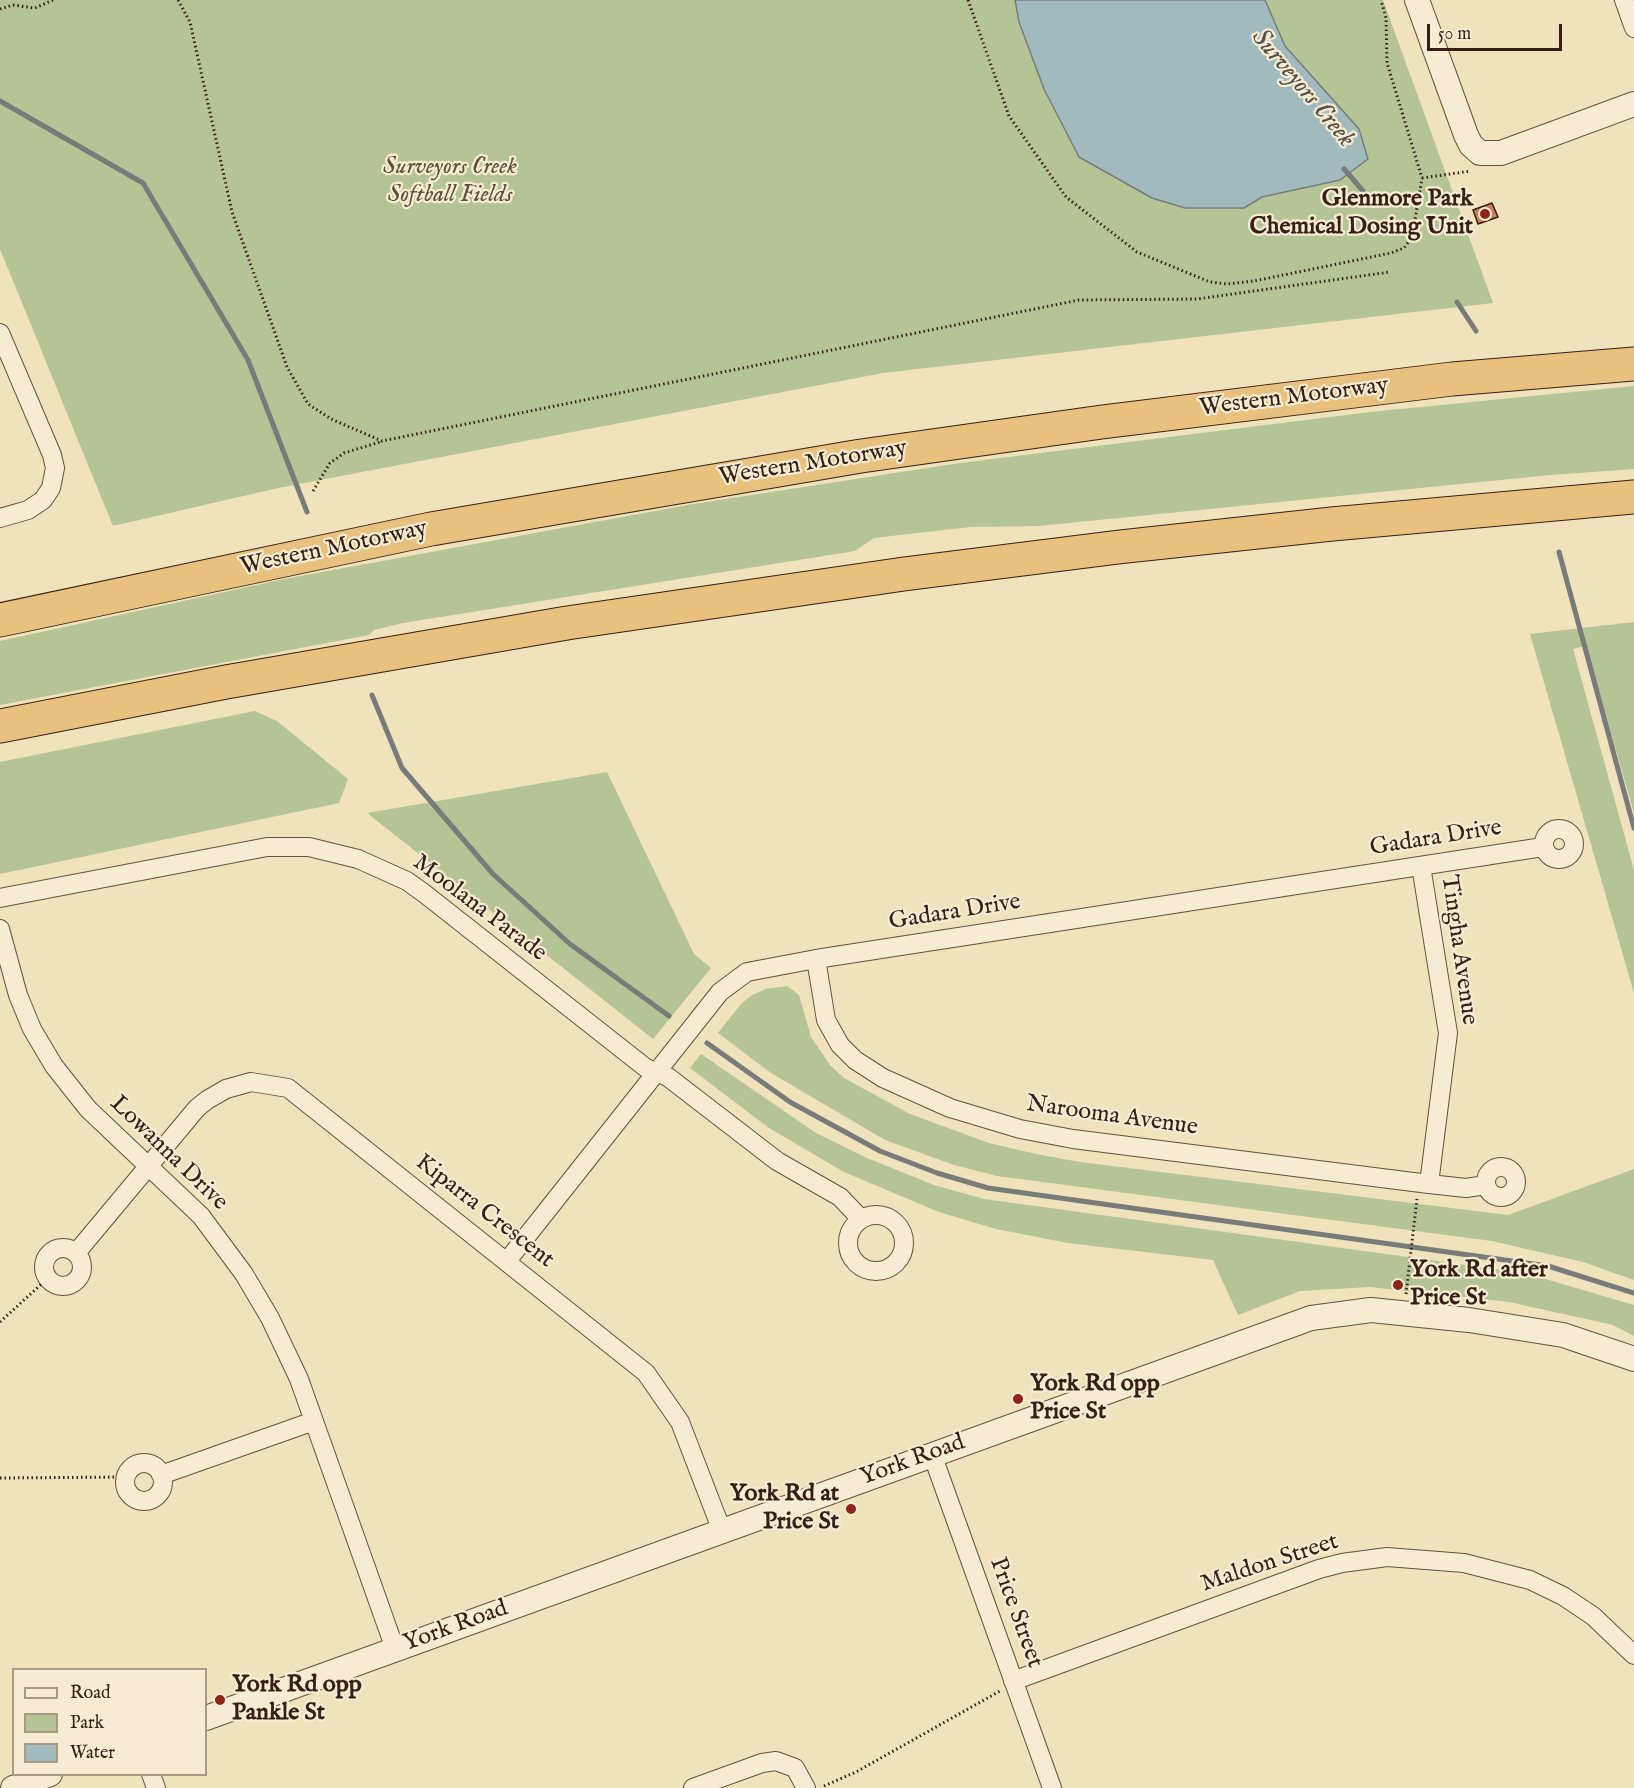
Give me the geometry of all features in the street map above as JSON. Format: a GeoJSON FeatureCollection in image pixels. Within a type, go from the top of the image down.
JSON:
{"type":"FeatureCollection","features":[{"type":"Feature","properties":{"kind":"highway","name":"Western Motorway"},"geometry":{"type":"LineString","coordinates":[[0,620],[431,529],[861,456],[1102,422],[1440,380],[1634,364]]}},
{"type":"Feature","properties":{"kind":"highway"},"geometry":{"type":"LineString","coordinates":[[0,726],[226,682],[567,623],[904,574],[1332,524],[1634,496]]}},
{"type":"Feature","properties":{"kind":"street"},"geometry":{"type":"LineString","coordinates":[[1417,0],[1466,135],[1483,163],[1501,153],[1634,105]]}},
{"type":"Feature","properties":{"kind":"street"},"geometry":{"type":"LineString","coordinates":[[1624,0],[1634,28]]}},
{"type":"Feature","properties":{"kind":"street"},"geometry":{"type":"LineString","coordinates":[[0,333],[52,455],[55,468],[51,488],[43,500],[28,510],[0,518]]}},
{"type":"Feature","properties":{"kind":"street","name":"Moolana Parade"},"geometry":{"type":"LineString","coordinates":[[0,898],[267,847],[289,845],[332,851],[358,859],[407,881],[646,1068],[668,1077],[777,1161],[840,1197],[861,1219]]}},
{"type":"Feature","properties":{"kind":"street","name":"Gadara Drive"},"geometry":{"type":"LineString","coordinates":[[507,1261],[720,992],[731,982],[755,970],[1543,847]]}},
{"type":"Feature","properties":{"kind":"street","name":"Tingha Avenue"},"geometry":{"type":"LineString","coordinates":[[1421,866],[1448,1033],[1429,1184]]}},
{"type":"Feature","properties":{"kind":"street","name":"Lowanna Drive"},"geometry":{"type":"LineString","coordinates":[[0,929],[18,995],[32,1029],[54,1066],[88,1109],[201,1216],[244,1274],[290,1359],[395,1649]]}},
{"type":"Feature","properties":{"kind":"street","name":"Narooma Avenue"},"geometry":{"type":"LineString","coordinates":[[816,959],[826,1020],[840,1045],[855,1060],[884,1078],[950,1108],[1020,1129],[1073,1139],[1429,1184],[1466,1188],[1486,1185]]}},
{"type":"Feature","properties":{"kind":"street","name":"Kiparra Crescent"},"geometry":{"type":"LineString","coordinates":[[76,1253],[197,1108],[216,1094],[251,1082],[277,1085],[301,1096],[646,1373],[659,1388],[689,1441],[722,1531]]}},
{"type":"Feature","properties":{"kind":"street"},"geometry":{"type":"LineString","coordinates":[[59,1249],[76,1253],[82,1269],[78,1279],[62,1286],[48,1278],[45,1266],[49,1255],[59,1249]]}},
{"type":"Feature","properties":{"kind":"street","name":"York Road"},"geometry":{"type":"LineString","coordinates":[[207,1718],[1297,1322],[1354,1311],[1402,1312],[1546,1332],[1597,1345],[1634,1359]]}},
{"type":"Feature","properties":{"kind":"street"},"geometry":{"type":"LineString","coordinates":[[161,1475],[314,1421]]}},
{"type":"Feature","properties":{"kind":"street","name":"Price Street"},"geometry":{"type":"LineString","coordinates":[[932,1454],[1052,1788]]}},
{"type":"Feature","properties":{"kind":"street"},"geometry":{"type":"LineString","coordinates":[[140,1464],[152,1466],[161,1475],[160,1492],[145,1502],[129,1494],[125,1477],[133,1467],[140,1464]]}},
{"type":"Feature","properties":{"kind":"street","name":"Maldon Street"},"geometry":{"type":"LineString","coordinates":[[1013,1680],[1319,1569],[1353,1561],[1388,1557],[1464,1563],[1530,1580],[1563,1596],[1593,1616],[1634,1655]]}},
{"type":"Feature","properties":{"kind":"street"},"geometry":{"type":"LineString","coordinates":[[693,1788],[762,1763],[776,1761],[795,1768],[806,1788]]}},
{"type":"Feature","properties":{"kind":"street"},"geometry":{"type":"LineString","coordinates":[[13,1788],[45,1776]]}},
{"type":"Feature","properties":{"kind":"path"},"geometry":{"type":"LineString","coordinates":[[0,9],[13,5],[34,8],[53,0]]}},
{"type":"Feature","properties":{"kind":"path"},"geometry":{"type":"LineString","coordinates":[[178,0],[190,22],[232,212],[287,367],[308,404],[331,419],[382,441]]}},
{"type":"Feature","properties":{"kind":"path"},"geometry":{"type":"LineString","coordinates":[[968,0],[1009,116],[1066,197],[1137,252],[1210,282],[1236,283],[1398,251],[1412,237],[1422,178],[1387,63],[1386,18],[1381,0]]}},
{"type":"Feature","properties":{"kind":"path"},"geometry":{"type":"LineString","coordinates":[[1422,178],[1483,163]]}},
{"type":"Feature","properties":{"kind":"path"},"geometry":{"type":"LineString","coordinates":[[314,491],[330,463],[344,453],[382,441],[1079,300],[1197,299],[1390,272]]}},
{"type":"Feature","properties":{"kind":"path"},"geometry":{"type":"LineString","coordinates":[[1402,1312],[1417,1198],[1429,1184]]}},
{"type":"Feature","properties":{"kind":"path"},"geometry":{"type":"LineString","coordinates":[[0,1322],[48,1278]]}},
{"type":"Feature","properties":{"kind":"path"},"geometry":{"type":"LineString","coordinates":[[0,1478],[125,1477]]}},
{"type":"Feature","properties":{"kind":"path"},"geometry":{"type":"LineString","coordinates":[[819,1788],[856,1772],[989,1699],[1013,1680]]}},
{"type":"Feature","properties":{"kind":"green space","name":"Surveyors Creek Softball Fields"},"geometry":{"type":"Polygon","coordinates":[[[0,0],[1383,0],[1493,303],[883,373],[278,488],[113,526],[0,249],[0,0]]]}},
{"type":"Feature","properties":{"kind":"green space"},"geometry":{"type":"Polygon","coordinates":[[[1634,386],[1634,469],[1551,475],[1038,526],[970,527],[874,538],[855,551],[403,623],[374,630],[369,635],[0,705],[0,641],[284,579],[693,504],[960,463],[1370,412],[1634,386]]]}},
{"type":"Feature","properties":{"kind":"green space"},"geometry":{"type":"Polygon","coordinates":[[[1634,622],[1634,813],[1586,646],[1573,649],[1634,870],[1634,993],[1530,634],[1634,622]]]}},
{"type":"Feature","properties":{"kind":"green space"},"geometry":{"type":"Polygon","coordinates":[[[255,711],[277,721],[348,779],[339,803],[0,874],[0,762],[255,711]]]}},
{"type":"Feature","properties":{"kind":"green space"},"geometry":{"type":"Polygon","coordinates":[[[607,772],[694,954],[711,968],[653,1039],[367,813],[607,772]]]}},
{"type":"Feature","properties":{"kind":"green space"},"geometry":{"type":"Polygon","coordinates":[[[787,986],[799,995],[811,1037],[830,1065],[844,1078],[910,1114],[989,1143],[1036,1154],[1080,1162],[1508,1215],[1634,1169],[1634,1280],[1583,1262],[1492,1241],[997,1176],[954,1165],[885,1140],[771,1073],[718,1033],[741,1004],[752,995],[766,989],[787,986]]]}},
{"type":"Feature","properties":{"kind":"green space"},"geometry":{"type":"Polygon","coordinates":[[[701,1054],[816,1133],[867,1158],[934,1185],[984,1199],[1525,1273],[1634,1305],[1634,1336],[1613,1325],[1509,1302],[1370,1287],[1300,1291],[1238,1315],[1213,1260],[1068,1243],[996,1229],[939,1212],[844,1172],[769,1128],[690,1068],[701,1054]]]}},
{"type":"Feature","properties":{"kind":"water"},"geometry":{"type":"Polygon","coordinates":[[[1015,0],[1265,0],[1285,46],[1359,129],[1368,159],[1340,180],[1262,197],[1244,208],[1185,208],[1152,198],[1079,157],[1044,89],[1019,22],[1015,0]]]}},
{"type":"Feature","properties":{"kind":"building","name":"Glenmore Park Chemical Dosing Unit"},"geometry":{"type":"Polygon","coordinates":[[[1492,203],[1498,217],[1478,224],[1473,210],[1492,203]]]}},
{"type":"Feature","properties":{"kind":"waterway"},"geometry":{"type":"LineString","coordinates":[[0,101],[143,183],[248,360],[307,512]]}},
{"type":"Feature","properties":{"kind":"waterway","name":"Surveyors Creek"},"geometry":{"type":"LineString","coordinates":[[1344,169],[1370,199]]}},
{"type":"Feature","properties":{"kind":"waterway","name":"Surveyors Creek"},"geometry":{"type":"LineString","coordinates":[[1457,302],[1476,331]]}},
{"type":"Feature","properties":{"kind":"waterway","name":"Surveyors Creek"},"geometry":{"type":"LineString","coordinates":[[1559,552],[1634,828]]}},
{"type":"Feature","properties":{"kind":"waterway"},"geometry":{"type":"LineString","coordinates":[[372,695],[402,768],[493,874],[570,944],[669,1016]]}},
{"type":"Feature","properties":{"kind":"waterway"},"geometry":{"type":"LineString","coordinates":[[707,1043],[790,1102],[880,1151],[937,1173],[988,1188],[1548,1266],[1634,1293]]}},
{"type":"Feature","properties":{"kind":"place","name":"Glenmore Park Chemical Dosing Unit"},"geometry":{"type":"Point","coordinates":[1485,214]}},
{"type":"Feature","properties":{"kind":"place","name":"York Rd after Price St"},"geometry":{"type":"Point","coordinates":[1398,1285]}},
{"type":"Feature","properties":{"kind":"place","name":"York Rd opp Price St"},"geometry":{"type":"Point","coordinates":[1018,1399]}},
{"type":"Feature","properties":{"kind":"place","name":"York Rd at Price St"},"geometry":{"type":"Point","coordinates":[851,1509]}},
{"type":"Feature","properties":{"kind":"place","name":"York Rd opp Pankle St"},"geometry":{"type":"Point","coordinates":[220,1700]}}]}
